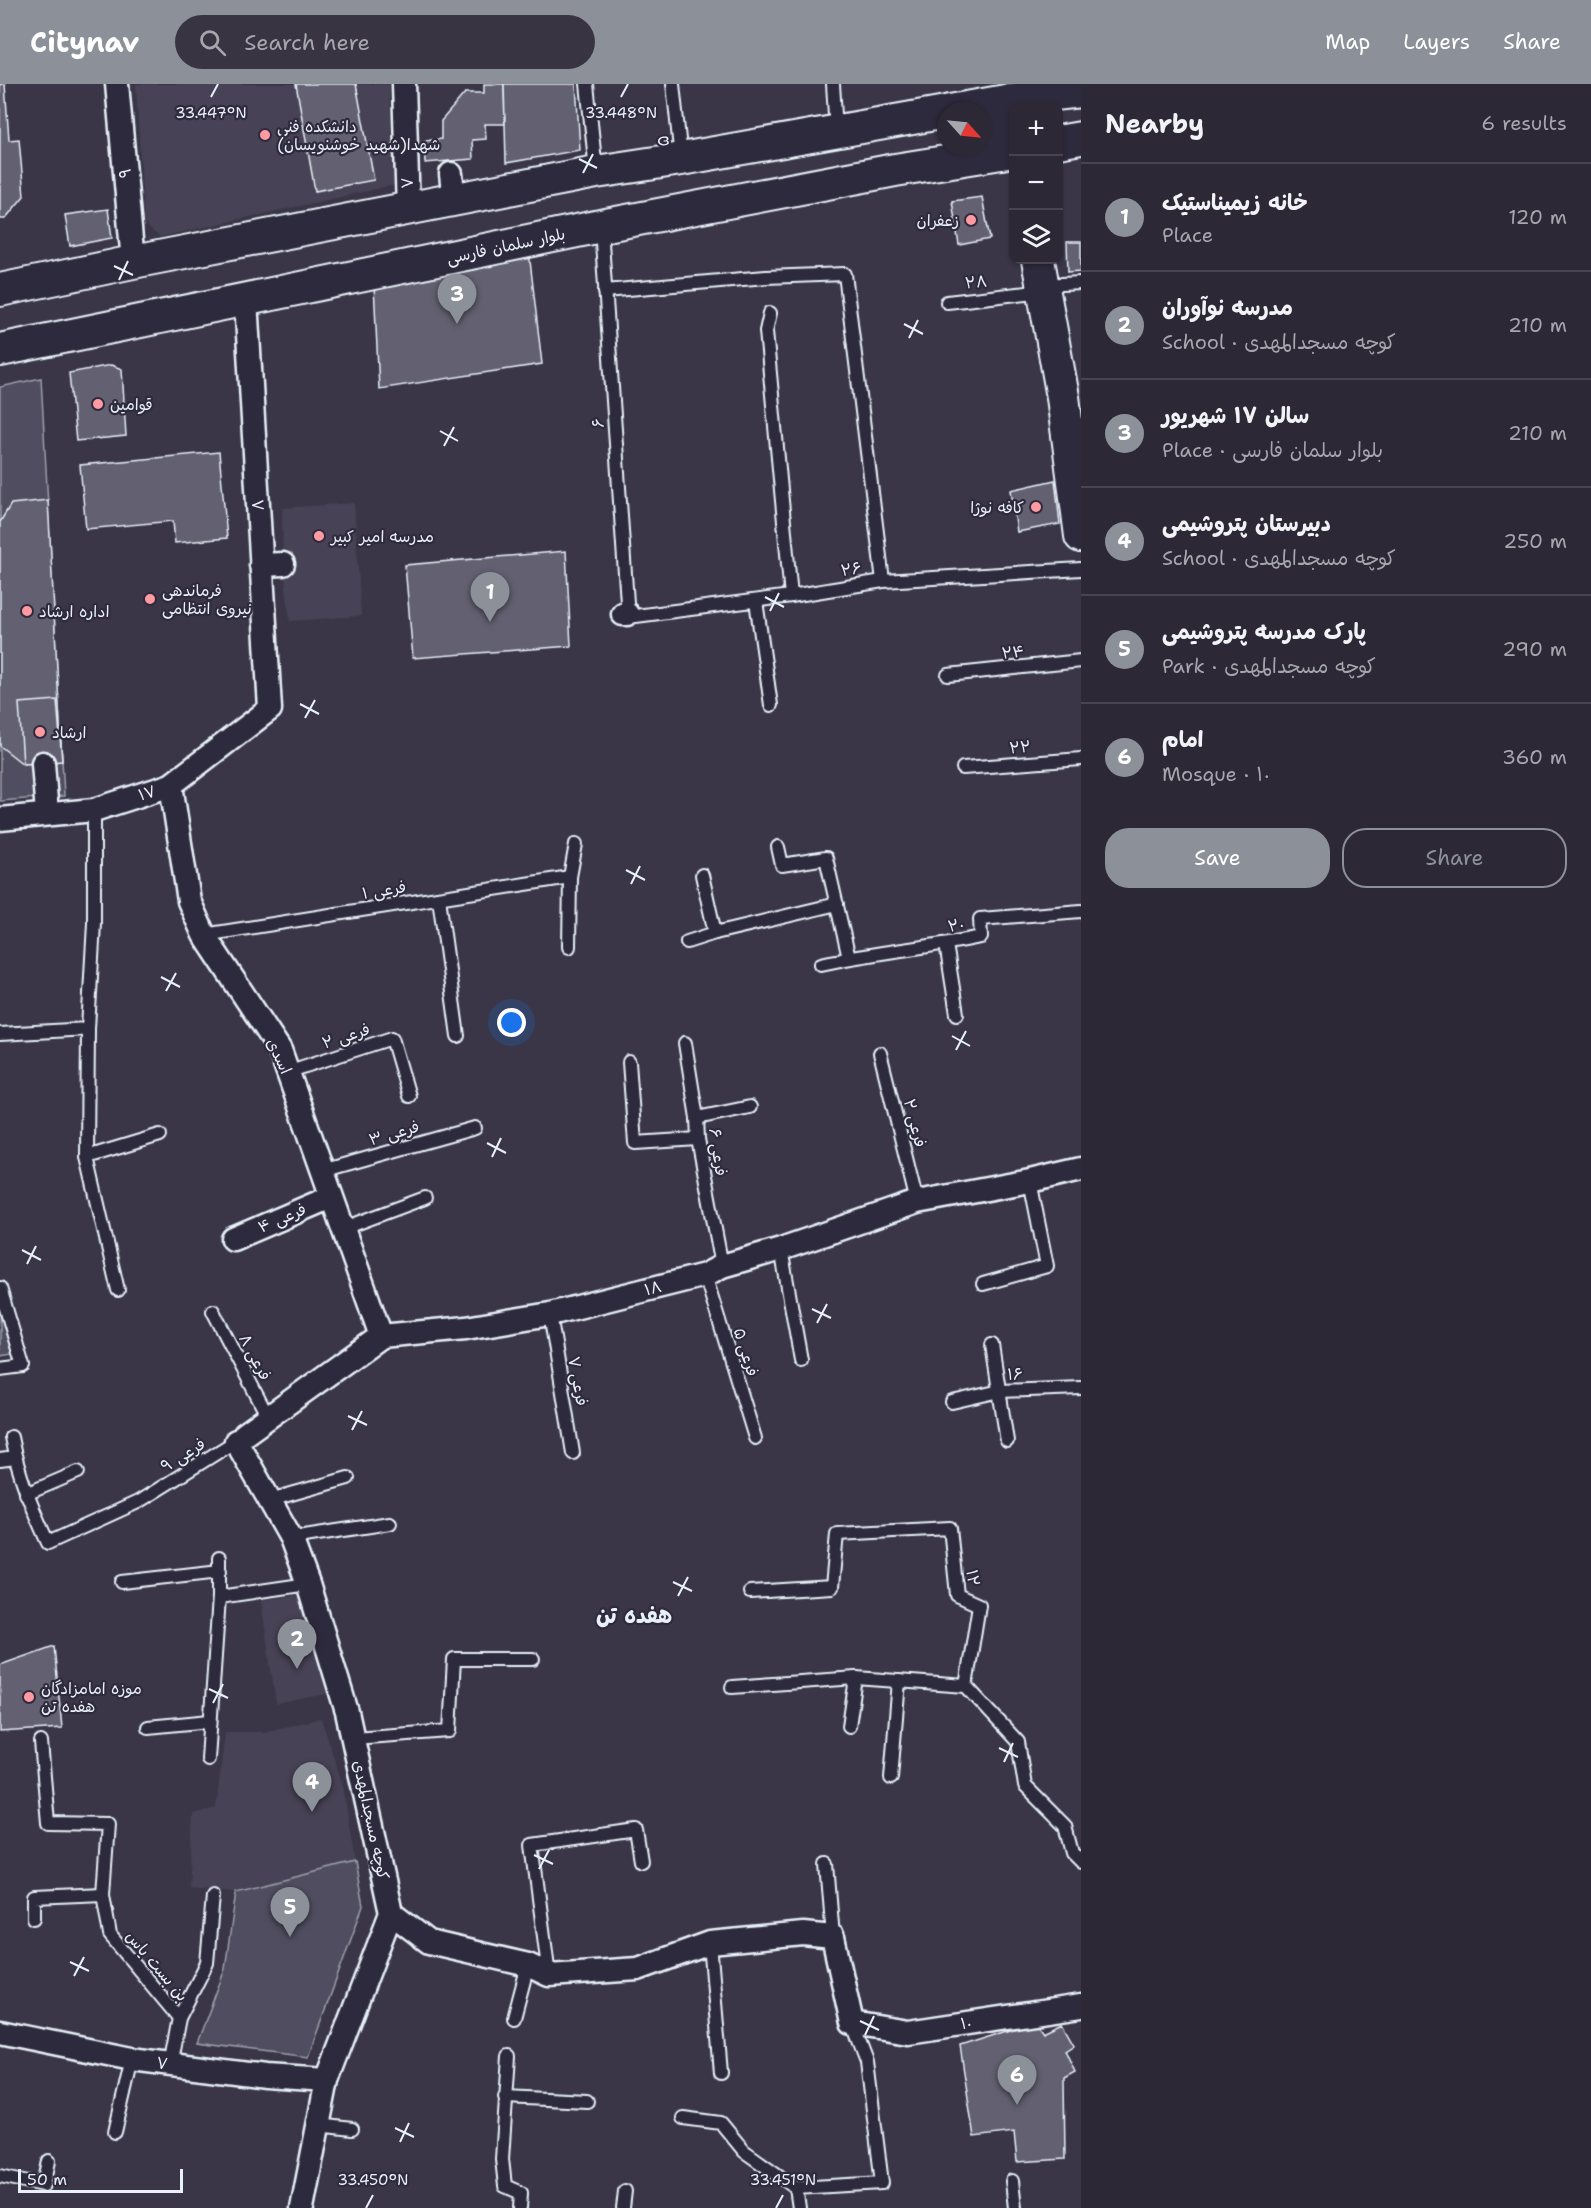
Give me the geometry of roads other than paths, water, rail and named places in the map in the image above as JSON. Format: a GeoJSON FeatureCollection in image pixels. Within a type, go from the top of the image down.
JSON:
{"type":"FeatureCollection","features":[{"type":"Feature","properties":{"kind":"main road"},"geometry":{"type":"LineString","coordinates":[[991,104],[1081,92]]}},
{"type":"Feature","properties":{"kind":"main road"},"geometry":{"type":"LineString","coordinates":[[1009,100],[998,113],[996,129],[1003,143],[1009,147]]}},
{"type":"Feature","properties":{"kind":"main road"},"geometry":{"type":"LineString","coordinates":[[0,290],[133,262],[408,210],[453,187],[596,172],[937,115]]}},
{"type":"Feature","properties":{"kind":"main road"},"geometry":{"type":"LineString","coordinates":[[1063,141],[1081,138]]}},
{"type":"Feature","properties":{"kind":"main road","name":"بلوار سلمان فارسی"},"geometry":{"type":"LineString","coordinates":[[991,152],[1009,150]]}},
{"type":"Feature","properties":{"kind":"main road","name":"بلوار سلمان فارسی"},"geometry":{"type":"LineString","coordinates":[[0,350],[246,300],[466,260],[601,226],[895,170],[948,156]]}},
{"type":"Feature","properties":{"kind":"main road"},"geometry":{"type":"LineString","coordinates":[[1042,279],[1063,397],[1080,523]]}},
{"type":"Feature","properties":{"kind":"street","name":"۹"},"geometry":{"type":"LineString","coordinates":[[117,84],[133,262]]}},
{"type":"Feature","properties":{"kind":"street","name":"۷"},"geometry":{"type":"LineString","coordinates":[[404,84],[408,210]]}},
{"type":"Feature","properties":{"kind":"street","name":"۸"},"geometry":{"type":"LineString","coordinates":[[246,300],[272,565],[270,709]]}},
{"type":"Feature","properties":{"kind":"street","name":"۱۷"},"geometry":{"type":"LineString","coordinates":[[0,819],[94,810],[171,785],[270,709]]}},
{"type":"Feature","properties":{"kind":"street"},"geometry":{"type":"LineString","coordinates":[[43,763],[47,814]]}},
{"type":"Feature","properties":{"kind":"street","name":"اسدی"},"geometry":{"type":"LineString","coordinates":[[171,785],[189,901],[204,935],[280,1050],[381,1336]]}},
{"type":"Feature","properties":{"kind":"street","name":"۱۸"},"geometry":{"type":"LineString","coordinates":[[381,1336],[466,1328],[550,1314],[714,1271],[917,1202],[1030,1181],[1081,1168]]}},
{"type":"Feature","properties":{"kind":"street","name":"فرعی ۴"},"geometry":{"type":"LineString","coordinates":[[233,1239],[331,1197]]}},
{"type":"Feature","properties":{"kind":"street"},"geometry":{"type":"LineString","coordinates":[[240,1437],[381,1336]]}},
{"type":"Feature","properties":{"kind":"street","name":"کوچه مسجدالمهدی"},"geometry":{"type":"LineString","coordinates":[[240,1437],[291,1538],[308,1584],[320,1642],[347,1712],[353,1738],[353,1784],[391,1912]]}},
{"type":"Feature","properties":{"kind":"street"},"geometry":{"type":"LineString","coordinates":[[302,2208],[327,2080],[391,1912],[429,1942],[538,1970],[638,1969],[710,1943],[803,1934],[833,1937],[852,2023]]}},
{"type":"Feature","properties":{"kind":"street","name":"۱۰"},"geometry":{"type":"LineString","coordinates":[[852,2023],[908,2032],[1081,2006]]}},
{"type":"Feature","properties":{"kind":"street","name":"۷"},"geometry":{"type":"LineString","coordinates":[[0,2032],[170,2065],[265,2076],[327,2080]]}},
{"type":"Feature","properties":{"kind":"lane"},"geometry":{"type":"LineString","coordinates":[[587,84],[596,172]]}},
{"type":"Feature","properties":{"kind":"lane","name":"۵"},"geometry":{"type":"LineString","coordinates":[[674,84],[681,159]]}},
{"type":"Feature","properties":{"kind":"lane"},"geometry":{"type":"LineString","coordinates":[[833,84],[836,131]]}},
{"type":"Feature","properties":{"kind":"lane","name":"۶"},"geometry":{"type":"LineString","coordinates":[[601,226],[626,615]]}},
{"type":"Feature","properties":{"kind":"lane"},"geometry":{"type":"LineString","coordinates":[[605,291],[766,277],[845,273],[883,581]]}},
{"type":"Feature","properties":{"kind":"lane","name":"۲۸"},"geometry":{"type":"LineString","coordinates":[[947,302],[1042,279],[1081,284]]}},
{"type":"Feature","properties":{"kind":"lane"},"geometry":{"type":"LineString","coordinates":[[770,313],[766,331],[791,596]]}},
{"type":"Feature","properties":{"kind":"lane","name":"۲۶"},"geometry":{"type":"LineString","coordinates":[[626,615],[791,596],[883,581],[1081,569]]}},
{"type":"Feature","properties":{"kind":"lane"},"geometry":{"type":"LineString","coordinates":[[756,600],[771,705]]}},
{"type":"Feature","properties":{"kind":"lane","name":"۲۴"},"geometry":{"type":"LineString","coordinates":[[948,675],[1081,661]]}},
{"type":"Feature","properties":{"kind":"lane","name":"۲۲"},"geometry":{"type":"LineString","coordinates":[[963,768],[1081,759]]}},
{"type":"Feature","properties":{"kind":"lane"},"geometry":{"type":"LineString","coordinates":[[94,810],[94,922],[88,1029],[87,1157],[118,1290]]}},
{"type":"Feature","properties":{"kind":"lane"},"geometry":{"type":"LineString","coordinates":[[569,947],[570,877],[576,844]]}},
{"type":"Feature","properties":{"kind":"lane"},"geometry":{"type":"LineString","coordinates":[[778,847],[782,865],[826,858],[849,958]]}},
{"type":"Feature","properties":{"kind":"lane"},"geometry":{"type":"LineString","coordinates":[[702,874],[715,933]]}},
{"type":"Feature","properties":{"kind":"lane","name":"فرعی ۱"},"geometry":{"type":"LineString","coordinates":[[204,935],[570,877]]}},
{"type":"Feature","properties":{"kind":"lane"},"geometry":{"type":"LineString","coordinates":[[439,898],[458,1035]]}},
{"type":"Feature","properties":{"kind":"lane"},"geometry":{"type":"LineString","coordinates":[[687,942],[715,933],[837,904]]}},
{"type":"Feature","properties":{"kind":"lane","name":"۲۰"},"geometry":{"type":"LineString","coordinates":[[821,964],[981,937],[980,920],[1081,911]]}},
{"type":"Feature","properties":{"kind":"lane"},"geometry":{"type":"LineString","coordinates":[[946,944],[957,1014]]}},
{"type":"Feature","properties":{"kind":"lane"},"geometry":{"type":"LineString","coordinates":[[0,1034],[88,1029]]}},
{"type":"Feature","properties":{"kind":"lane","name":"فرعی ۲"},"geometry":{"type":"LineString","coordinates":[[288,1072],[392,1038],[409,1096]]}},
{"type":"Feature","properties":{"kind":"lane","name":"فرعی ۶"},"geometry":{"type":"LineString","coordinates":[[685,1043],[698,1118],[698,1140],[714,1271]]}},
{"type":"Feature","properties":{"kind":"lane","name":"فرعی ۲"},"geometry":{"type":"LineString","coordinates":[[880,1053],[917,1202]]}},
{"type":"Feature","properties":{"kind":"lane"},"geometry":{"type":"LineString","coordinates":[[629,1062],[635,1143],[698,1140]]}},
{"type":"Feature","properties":{"kind":"lane"},"geometry":{"type":"LineString","coordinates":[[698,1118],[750,1107]]}},
{"type":"Feature","properties":{"kind":"lane","name":"فرعی ۳"},"geometry":{"type":"LineString","coordinates":[[322,1171],[475,1128]]}},
{"type":"Feature","properties":{"kind":"lane"},"geometry":{"type":"LineString","coordinates":[[87,1157],[160,1135]]}},
{"type":"Feature","properties":{"kind":"lane"},"geometry":{"type":"LineString","coordinates":[[983,1284],[1047,1266],[1030,1181]]}},
{"type":"Feature","properties":{"kind":"lane"},"geometry":{"type":"LineString","coordinates":[[342,1229],[425,1198]]}},
{"type":"Feature","properties":{"kind":"lane"},"geometry":{"type":"LineString","coordinates":[[781,1249],[801,1360]]}},
{"type":"Feature","properties":{"kind":"lane","name":"فرعی ۵"},"geometry":{"type":"LineString","coordinates":[[714,1271],[755,1438]]}},
{"type":"Feature","properties":{"kind":"lane"},"geometry":{"type":"LineString","coordinates":[[0,1288],[23,1366],[0,1369]]}},
{"type":"Feature","properties":{"kind":"lane","name":"فرعی ۸"},"geometry":{"type":"LineString","coordinates":[[213,1311],[268,1417]]}},
{"type":"Feature","properties":{"kind":"lane","name":"فرعی ۷"},"geometry":{"type":"LineString","coordinates":[[550,1314],[573,1453]]}},
{"type":"Feature","properties":{"kind":"lane"},"geometry":{"type":"LineString","coordinates":[[992,1345],[1007,1441]]}},
{"type":"Feature","properties":{"kind":"lane","name":"۱۶"},"geometry":{"type":"LineString","coordinates":[[952,1402],[1000,1391],[1081,1388]]}},
{"type":"Feature","properties":{"kind":"lane"},"geometry":{"type":"LineString","coordinates":[[11,1437],[26,1494],[78,1472]]}},
{"type":"Feature","properties":{"kind":"lane","name":"فرعی ۹"},"geometry":{"type":"LineString","coordinates":[[26,1494],[48,1543],[138,1502],[240,1437]]}},
{"type":"Feature","properties":{"kind":"lane"},"geometry":{"type":"LineString","coordinates":[[0,1460],[15,1458]]}},
{"type":"Feature","properties":{"kind":"lane"},"geometry":{"type":"LineString","coordinates":[[270,1500],[348,1478]]}},
{"type":"Feature","properties":{"kind":"lane"},"geometry":{"type":"LineString","coordinates":[[291,1538],[390,1523]]}},
{"type":"Feature","properties":{"kind":"lane","name":"۱۲"},"geometry":{"type":"LineString","coordinates":[[750,1593],[832,1587],[837,1534],[950,1528],[957,1594],[979,1605],[966,1686]]}},
{"type":"Feature","properties":{"kind":"lane"},"geometry":{"type":"LineString","coordinates":[[122,1582],[219,1564],[219,1597],[208,1759]]}},
{"type":"Feature","properties":{"kind":"lane"},"geometry":{"type":"LineString","coordinates":[[219,1597],[308,1584]]}},
{"type":"Feature","properties":{"kind":"lane"},"geometry":{"type":"LineString","coordinates":[[353,1738],[450,1731],[454,1659],[533,1659]]}},
{"type":"Feature","properties":{"kind":"lane"},"geometry":{"type":"LineString","coordinates":[[732,1687],[856,1678],[966,1686],[1018,1742],[1026,1786],[1065,1826],[1072,1853],[1081,1862]]}},
{"type":"Feature","properties":{"kind":"lane"},"geometry":{"type":"LineString","coordinates":[[849,1726],[856,1678]]}},
{"type":"Feature","properties":{"kind":"lane"},"geometry":{"type":"LineString","coordinates":[[891,1778],[899,1681]]}},
{"type":"Feature","properties":{"kind":"lane"},"geometry":{"type":"LineString","coordinates":[[148,1727],[210,1721]]}},
{"type":"Feature","properties":{"kind":"lane","name":"بن بست یاس"},"geometry":{"type":"LineString","coordinates":[[41,1742],[48,1823],[108,1824],[103,1894],[110,1935],[179,2018]]}},
{"type":"Feature","properties":{"kind":"lane"},"geometry":{"type":"LineString","coordinates":[[514,2018],[538,1970],[532,1845],[636,1830],[642,1861]]}},
{"type":"Feature","properties":{"kind":"lane"},"geometry":{"type":"LineString","coordinates":[[827,1864],[833,1937]]}},
{"type":"Feature","properties":{"kind":"lane"},"geometry":{"type":"LineString","coordinates":[[34,1918],[34,1897],[103,1894]]}},
{"type":"Feature","properties":{"kind":"lane","name":"بن بست یاس"},"geometry":{"type":"LineString","coordinates":[[170,2065],[179,2018],[207,1964],[213,1896]]}},
{"type":"Feature","properties":{"kind":"lane"},"geometry":{"type":"LineString","coordinates":[[710,1943],[721,2073]]}},
{"type":"Feature","properties":{"kind":"lane"},"geometry":{"type":"LineString","coordinates":[[683,2118],[721,2123],[744,2151],[796,2188],[882,2183],[867,2062],[852,2023]]}},
{"type":"Feature","properties":{"kind":"lane"},"geometry":{"type":"LineString","coordinates":[[509,2056],[502,2159],[505,2186],[521,2193],[520,2208]]}},
{"type":"Feature","properties":{"kind":"lane"},"geometry":{"type":"LineString","coordinates":[[115,2132],[132,2059]]}},
{"type":"Feature","properties":{"kind":"lane"},"geometry":{"type":"LineString","coordinates":[[505,2097],[587,2101]]}},
{"type":"Feature","properties":{"kind":"lane"},"geometry":{"type":"LineString","coordinates":[[318,2125],[352,2129]]}},
{"type":"Feature","properties":{"kind":"lane"},"geometry":{"type":"LineString","coordinates":[[0,2176],[44,2185],[49,2161]]}},
{"type":"Feature","properties":{"kind":"lane"},"geometry":{"type":"LineString","coordinates":[[1012,2181],[1015,2208]]}},
{"type":"Feature","properties":{"kind":"lane"},"geometry":{"type":"LineString","coordinates":[[796,2188],[799,2208]]}},
{"type":"Feature","properties":{"kind":"lane"},"geometry":{"type":"LineString","coordinates":[[623,2208],[625,2191]]}},
{"type":"Feature","properties":{"kind":"place","name":"دانشکده فنی شهدا(شهید خوشنویسان)"},"geometry":{"type":"Point","coordinates":[265,135]}},
{"type":"Feature","properties":{"kind":"place","name":"زعفران"},"geometry":{"type":"Point","coordinates":[971,220]}},
{"type":"Feature","properties":{"kind":"place","name":"سالن ۱۷ شهریور"},"geometry":{"type":"Point","coordinates":[457,324]}},
{"type":"Feature","properties":{"kind":"place","name":"قوامین"},"geometry":{"type":"Point","coordinates":[98,404]}},
{"type":"Feature","properties":{"kind":"place","name":"کافه نوژا"},"geometry":{"type":"Point","coordinates":[1036,507]}},
{"type":"Feature","properties":{"kind":"place","name":"مدرسه امیر کبیر"},"geometry":{"type":"Point","coordinates":[319,536]}},
{"type":"Feature","properties":{"kind":"place","name":"فرماندهی نیروی انتظامی"},"geometry":{"type":"Point","coordinates":[150,599]}},
{"type":"Feature","properties":{"kind":"place","name":"اداره ارشاد"},"geometry":{"type":"Point","coordinates":[27,611]}},
{"type":"Feature","properties":{"kind":"place","name":"خانه زیمیناستیک"},"geometry":{"type":"Point","coordinates":[490,622]}},
{"type":"Feature","properties":{"kind":"place","name":"ارشاد"},"geometry":{"type":"Point","coordinates":[40,732]}},
{"type":"Feature","properties":{"kind":"place","name":"مدرسه نوآوران"},"geometry":{"type":"Point","coordinates":[297,1669]}},
{"type":"Feature","properties":{"kind":"place","name":"موزه امامزادگان هفده تن"},"geometry":{"type":"Point","coordinates":[29,1697]}},
{"type":"Feature","properties":{"kind":"place","name":"دبیرستان پتروشیمی"},"geometry":{"type":"Point","coordinates":[312,1812]}},
{"type":"Feature","properties":{"kind":"place","name":"پارک مدرسه پتروشیمی"},"geometry":{"type":"Point","coordinates":[290,1937]}},
{"type":"Feature","properties":{"kind":"place","name":"امام"},"geometry":{"type":"Point","coordinates":[1017,2105]}},
{"type":"Feature","properties":{"kind":"district","name":"هفده تن"},"geometry":{"type":"Point","coordinates":[634,1615]}}]}
